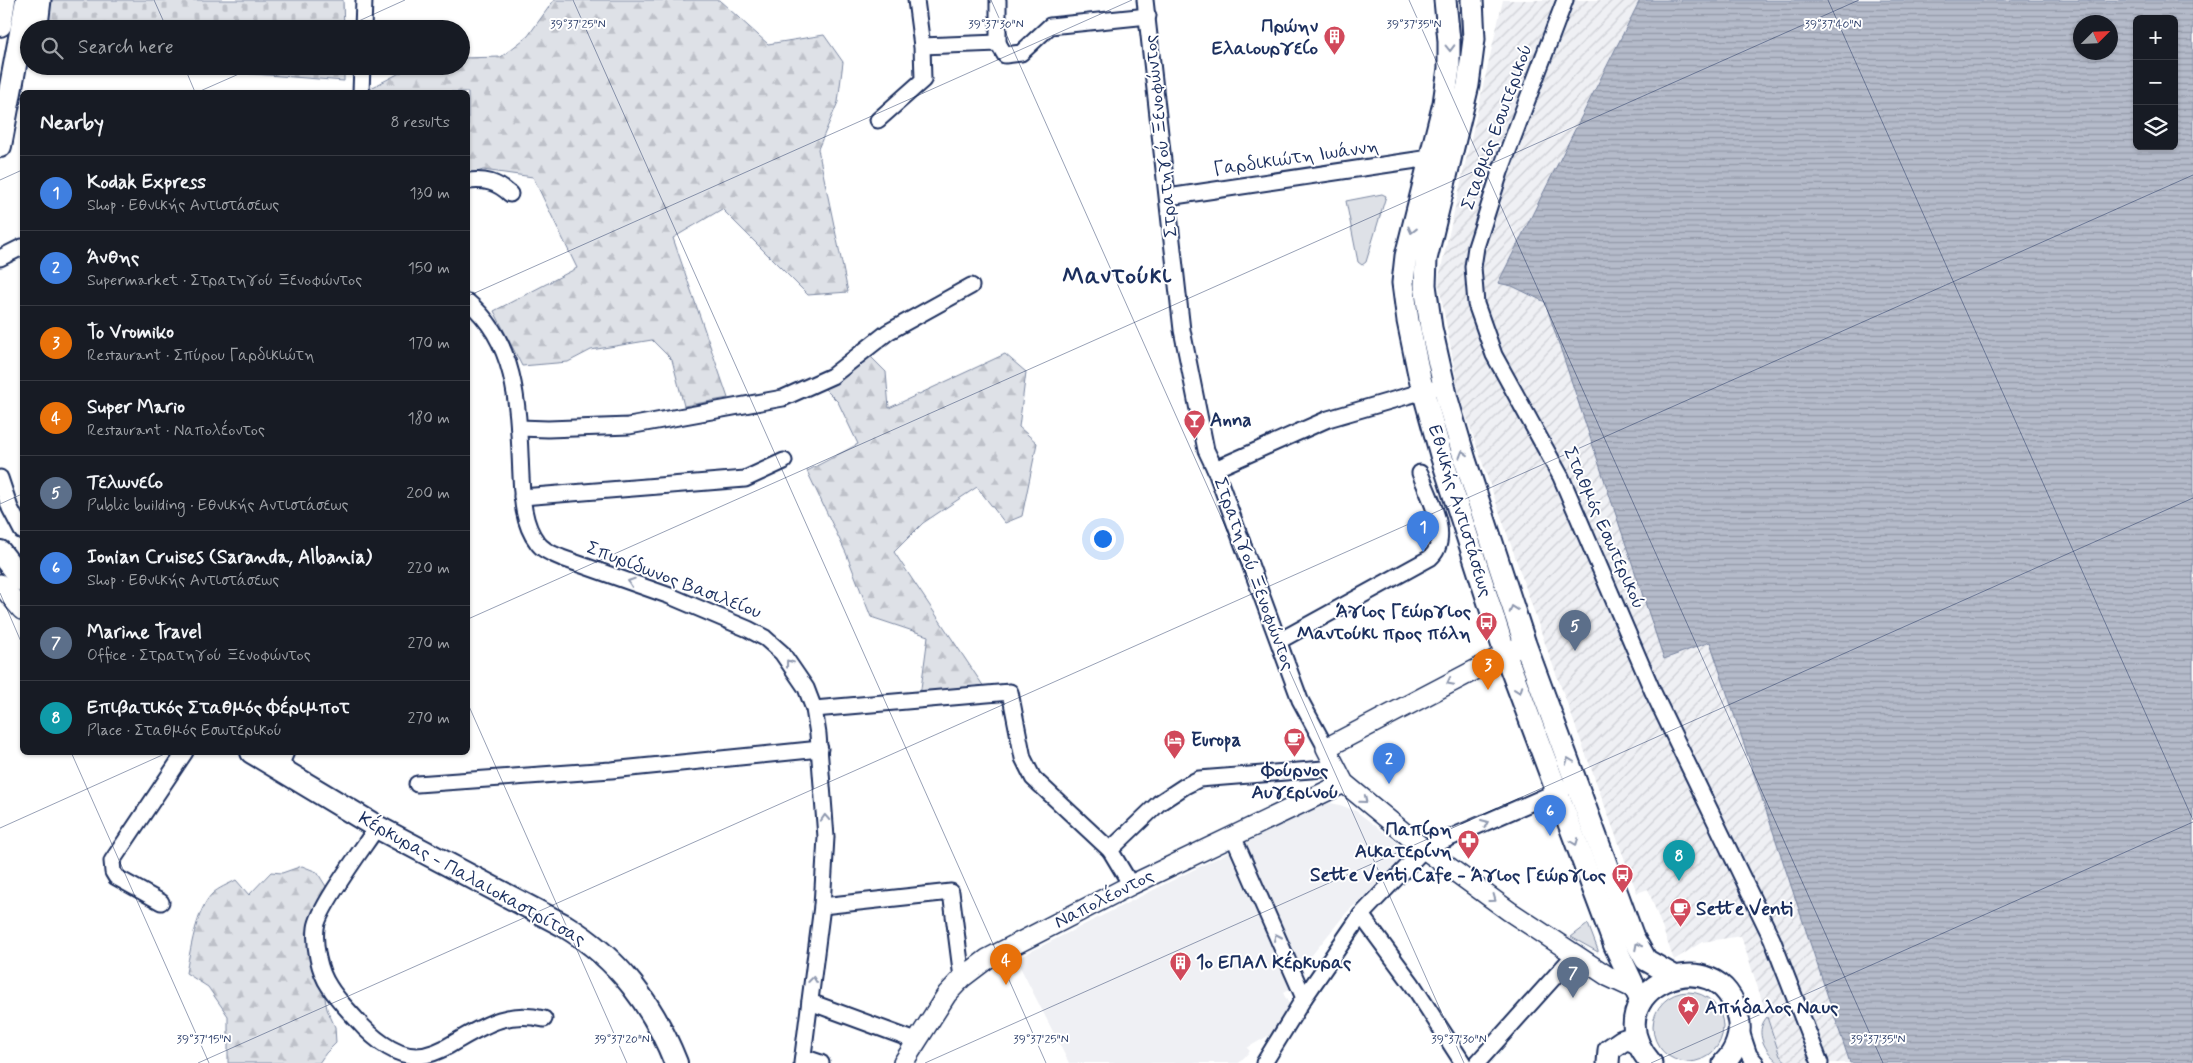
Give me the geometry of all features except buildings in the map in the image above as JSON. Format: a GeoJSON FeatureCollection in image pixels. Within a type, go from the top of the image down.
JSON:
{"type":"FeatureCollection","features":[{"type":"Feature","properties":{"kind":"main road"},"geometry":{"type":"LineString","coordinates":[[0,25],[4,0]]}},
{"type":"Feature","properties":{"kind":"main road"},"geometry":{"type":"LineString","coordinates":[[25,20],[27,0]]}},
{"type":"Feature","properties":{"kind":"main road","name":"Εθνικής Αντιστάσεως"},"geometry":{"type":"LineString","coordinates":[[1445,0],[1450,41],[1449,68],[1444,103],[1406,256],[1404,283],[1406,311],[1424,392],[1463,524],[1505,653],[1615,946],[1639,996]]}},
{"type":"Feature","properties":{"kind":"main road","name":"Εθνικής Αντιστάσεως"},"geometry":{"type":"LineString","coordinates":[[1475,6],[1470,78],[1445,189],[1426,259],[1428,311],[1444,386],[1483,516],[1525,644],[1639,949],[1646,960],[1674,976],[1695,975],[1716,983],[1732,1000],[1738,1015],[1739,1025],[1736,1046],[1726,1062]]}},
{"type":"Feature","properties":{"kind":"main road"},"geometry":{"type":"LineString","coordinates":[[0,146],[15,106],[20,62]]}},
{"type":"Feature","properties":{"kind":"main road"},"geometry":{"type":"LineString","coordinates":[[1423,183],[1445,189]]}},
{"type":"Feature","properties":{"kind":"main road"},"geometry":{"type":"LineString","coordinates":[[1,550],[20,577]]}},
{"type":"Feature","properties":{"kind":"main road","name":"Κέρκυρας - Παλαιοκαστρίτσας"},"geometry":{"type":"LineString","coordinates":[[262,755],[283,761],[377,827],[565,926],[602,952],[622,971],[646,1002],[663,1032],[676,1063]]}},
{"type":"Feature","properties":{"kind":"main road"},"geometry":{"type":"LineString","coordinates":[[1651,1063],[1638,1043],[1635,1023],[1639,996],[1674,976]]}},
{"type":"Feature","properties":{"kind":"main road"},"geometry":{"type":"LineString","coordinates":[[1608,1063],[1609,1050],[1616,1044],[1628,1039],[1638,1043]]}},
{"type":"Feature","properties":{"kind":"street"},"geometry":{"type":"LineString","coordinates":[[41,20],[43,0]]}},
{"type":"Feature","properties":{"kind":"street"},"geometry":{"type":"LineString","coordinates":[[363,20],[364,0]]}},
{"type":"Feature","properties":{"kind":"street"},"geometry":{"type":"LineString","coordinates":[[878,120],[924,80],[916,0]]}},
{"type":"Feature","properties":{"kind":"street"},"geometry":{"type":"LineString","coordinates":[[998,0],[998,43],[1005,55],[1021,53],[1050,26],[1148,16]]}},
{"type":"Feature","properties":{"kind":"street","name":"Στρατηγού Ξενοφώντος"},"geometry":{"type":"LineString","coordinates":[[1146,0],[1182,330],[1206,450],[1215,469],[1300,700],[1340,775],[1424,849],[1509,911],[1639,996]]}},
{"type":"Feature","properties":{"kind":"street","name":"Σταθμός Εσωτερικού"},"geometry":{"type":"LineString","coordinates":[[1565,0],[1500,172],[1476,248],[1473,267],[1476,304],[1494,355],[1561,477],[1653,692],[1772,939],[1820,1063]]}},
{"type":"Feature","properties":{"kind":"street"},"geometry":{"type":"LineString","coordinates":[[922,46],[998,43]]}},
{"type":"Feature","properties":{"kind":"street"},"geometry":{"type":"LineString","coordinates":[[361,90],[362,75]]}},
{"type":"Feature","properties":{"kind":"street","name":"Γαρδικιώτη Ιωάννη"},"geometry":{"type":"LineString","coordinates":[[1168,197],[1430,158]]}},
{"type":"Feature","properties":{"kind":"street"},"geometry":{"type":"LineString","coordinates":[[470,182],[492,182],[501,186],[510,194]]}},
{"type":"Feature","properties":{"kind":"street"},"geometry":{"type":"LineString","coordinates":[[0,258],[20,249]]}},
{"type":"Feature","properties":{"kind":"street"},"geometry":{"type":"LineString","coordinates":[[519,428],[548,429],[629,426],[783,398],[832,376],[888,332],[971,286]]}},
{"type":"Feature","properties":{"kind":"street","name":"Σπυρίδωνος Βασιλείου"},"geometry":{"type":"LineString","coordinates":[[470,304],[492,330],[504,354],[516,388],[522,497],[528,525],[535,540],[544,549],[562,558],[670,596],[756,633],[774,645],[792,665],[806,688],[814,709],[820,749],[826,837],[822,906],[803,1060]]}},
{"type":"Feature","properties":{"kind":"street"},"geometry":{"type":"LineString","coordinates":[[1215,469],[1328,419],[1444,386]]}},
{"type":"Feature","properties":{"kind":"street"},"geometry":{"type":"LineString","coordinates":[[522,497],[745,479],[784,461]]}},
{"type":"Feature","properties":{"kind":"street"},"geometry":{"type":"LineString","coordinates":[[1278,641],[1437,553],[1441,532],[1420,473]]}},
{"type":"Feature","properties":{"kind":"street"},"geometry":{"type":"LineString","coordinates":[[0,478],[10,508],[20,527]]}},
{"type":"Feature","properties":{"kind":"street"},"geometry":{"type":"LineString","coordinates":[[1441,532],[1483,516]]}},
{"type":"Feature","properties":{"kind":"street"},"geometry":{"type":"LineString","coordinates":[[0,584],[20,608]]}},
{"type":"Feature","properties":{"kind":"street"},"geometry":{"type":"LineString","coordinates":[[1326,748],[1525,644]]}},
{"type":"Feature","properties":{"kind":"street"},"geometry":{"type":"LineString","coordinates":[[814,709],[1010,692],[1023,758],[1033,778],[1110,850],[1130,884]]}},
{"type":"Feature","properties":{"kind":"street"},"geometry":{"type":"LineString","coordinates":[[417,784],[611,770],[820,749]]}},
{"type":"Feature","properties":{"kind":"street"},"geometry":{"type":"LineString","coordinates":[[161,902],[116,877],[113,872],[112,861],[184,755]]}},
{"type":"Feature","properties":{"kind":"street"},"geometry":{"type":"LineString","coordinates":[[1110,850],[1159,804],[1199,779],[1340,775]]}},
{"type":"Feature","properties":{"kind":"street","name":"Ναπολέοντος"},"geometry":{"type":"LineString","coordinates":[[903,1063],[947,994],[962,978],[987,959],[1130,884],[1233,836],[1340,775]]}},
{"type":"Feature","properties":{"kind":"street"},"geometry":{"type":"LineString","coordinates":[[1264,1063],[1304,998],[1360,915],[1424,849],[1577,783]]}},
{"type":"Feature","properties":{"kind":"street"},"geometry":{"type":"LineString","coordinates":[[377,827],[322,910],[316,926],[316,943],[321,969],[329,987],[357,1020],[372,1035],[389,1046],[403,1054],[418,1056],[440,1050],[504,1018],[529,1015],[544,1019]]}},
{"type":"Feature","properties":{"kind":"street"},"geometry":{"type":"LineString","coordinates":[[1233,836],[1304,998]]}},
{"type":"Feature","properties":{"kind":"street"},"geometry":{"type":"LineString","coordinates":[[822,906],[951,892],[962,978]]}},
{"type":"Feature","properties":{"kind":"street"},"geometry":{"type":"LineString","coordinates":[[1360,915],[1408,978],[1463,1063]]}},
{"type":"Feature","properties":{"kind":"street"},"geometry":{"type":"LineString","coordinates":[[1477,1063],[1575,954]]}},
{"type":"Feature","properties":{"kind":"street"},"geometry":{"type":"LineString","coordinates":[[810,1002],[916,1041]]}},
{"type":"Feature","properties":{"kind":"street"},"geometry":{"type":"LineString","coordinates":[[1739,1025],[1746,1046],[1756,1063]]}},
{"type":"Feature","properties":{"kind":"street"},"geometry":{"type":"LineString","coordinates":[[803,1060],[821,1063]]}},
{"type":"Feature","properties":{"kind":"shaded area"},"geometry":{"type":"Polygon","coordinates":[[[1503,0],[1640,0],[1499,283],[1512,286],[1545,301],[1664,658],[1710,642],[1850,1063],[1788,1063],[1780,1056],[1741,936],[1702,942],[1674,960],[1648,889],[1637,893],[1547,649],[1460,398],[1439,277],[1503,0]]]}},
{"type":"Feature","properties":{"kind":"shaded area"},"geometry":{"type":"Polygon","coordinates":[[[1331,803],[1356,811],[1411,853],[1346,913],[1303,966],[1299,967],[1241,841],[1315,807],[1331,803]]]}},
{"type":"Feature","properties":{"kind":"shaded area"},"geometry":{"type":"Polygon","coordinates":[[[1229,852],[1290,989],[1283,993],[1290,1006],[1273,1033],[1247,1048],[1250,1051],[1239,1063],[1069,1063],[1016,959],[1229,852]]]}},
{"type":"Feature","properties":{"kind":"green space"},"geometry":{"type":"Polygon","coordinates":[[[48,0],[343,0],[344,20],[45,20],[48,0]]]}},
{"type":"Feature","properties":{"kind":"green space"},"geometry":{"type":"Polygon","coordinates":[[[554,0],[719,0],[768,44],[824,35],[843,62],[838,102],[818,149],[848,292],[808,295],[722,209],[673,238],[728,398],[684,406],[672,360],[652,340],[591,350],[568,362],[522,366],[494,311],[577,268],[533,177],[483,170],[470,174],[470,90],[370,90],[396,75],[470,75],[470,58],[501,57],[528,36],[554,0]]]}},
{"type":"Feature","properties":{"kind":"green space"},"geometry":{"type":"Polygon","coordinates":[[[1456,0],[1463,0],[1465,53],[1453,95],[1456,0]]]}},
{"type":"Feature","properties":{"kind":"green space"},"geometry":{"type":"Polygon","coordinates":[[[267,75],[344,75],[344,81],[267,75]]]}},
{"type":"Feature","properties":{"kind":"green space"},"geometry":{"type":"Polygon","coordinates":[[[1382,194],[1386,196],[1366,262],[1362,265],[1358,262],[1346,201],[1382,194]]]}},
{"type":"Feature","properties":{"kind":"green space"},"geometry":{"type":"Polygon","coordinates":[[[1005,354],[1026,372],[1019,427],[1037,443],[1022,516],[1005,523],[977,487],[923,523],[894,552],[984,687],[920,696],[928,636],[871,617],[846,553],[807,471],[858,444],[838,402],[821,385],[869,355],[886,372],[889,408],[1005,354]]]}},
{"type":"Feature","properties":{"kind":"green space"},"geometry":{"type":"Polygon","coordinates":[[[302,866],[317,872],[327,888],[313,914],[308,944],[319,966],[327,1009],[335,1027],[336,1043],[319,1063],[228,1063],[228,1016],[208,987],[186,973],[198,920],[206,901],[214,892],[224,886],[236,880],[249,895],[271,872],[282,873],[302,866]]]}},
{"type":"Feature","properties":{"kind":"green space"},"geometry":{"type":"Polygon","coordinates":[[[1588,924],[1598,950],[1598,952],[1571,937],[1588,924]]]}},
{"type":"Feature","properties":{"kind":"green space"},"geometry":{"type":"Polygon","coordinates":[[[1695,992],[1708,998],[1717,1007],[1721,1013],[1723,1027],[1721,1041],[1713,1052],[1702,1060],[1681,1062],[1674,1060],[1663,1052],[1655,1041],[1653,1020],[1655,1013],[1663,1002],[1674,994],[1695,992]]]}},
{"type":"Feature","properties":{"kind":"green space"},"geometry":{"type":"Polygon","coordinates":[[[1767,1017],[1780,1056],[1788,1063],[1779,1063],[1763,1042],[1761,1029],[1767,1017]]]}},
{"type":"Feature","properties":{"kind":"water"},"geometry":{"type":"Polygon","coordinates":[[[1640,0],[2193,0],[2193,1063],[1850,1063],[1710,642],[1664,659],[1545,302],[1512,286],[1498,283],[1640,0]]]}},
{"type":"Feature","properties":{"kind":"place","name":"Πρώην Ελαιουργείο"},"geometry":{"type":"Point","coordinates":[1334,56]}},
{"type":"Feature","properties":{"kind":"place","name":"Anna"},"geometry":{"type":"Point","coordinates":[1194,439]}},
{"type":"Feature","properties":{"kind":"place","name":"Kodak Express"},"geometry":{"type":"Point","coordinates":[1423,552]}},
{"type":"Feature","properties":{"kind":"place","name":"Άγιος Γεώργιος Μαντούκι προς πόλη"},"geometry":{"type":"Point","coordinates":[1487,641]}},
{"type":"Feature","properties":{"kind":"place","name":"Τελωνείο"},"geometry":{"type":"Point","coordinates":[1575,651]}},
{"type":"Feature","properties":{"kind":"place","name":"To Vromiko"},"geometry":{"type":"Point","coordinates":[1488,690]}},
{"type":"Feature","properties":{"kind":"place","name":"Φούρνος Αυγερινού"},"geometry":{"type":"Point","coordinates":[1295,758]}},
{"type":"Feature","properties":{"kind":"place","name":"Europa"},"geometry":{"type":"Point","coordinates":[1175,759]}},
{"type":"Feature","properties":{"kind":"place","name":"Άνθης"},"geometry":{"type":"Point","coordinates":[1389,784]}},
{"type":"Feature","properties":{"kind":"place","name":"Ionian Cruises (Saranda, Albania)"},"geometry":{"type":"Point","coordinates":[1550,836]}},
{"type":"Feature","properties":{"kind":"place","name":"Παπίρη Αικατερίνη"},"geometry":{"type":"Point","coordinates":[1468,859]}},
{"type":"Feature","properties":{"kind":"place","name":"Επιβατικός Σταθμός Φέριμποτ"},"geometry":{"type":"Point","coordinates":[1679,881]}},
{"type":"Feature","properties":{"kind":"place","name":"Sette Venti Cafe - Άγιος Γεώργιος"},"geometry":{"type":"Point","coordinates":[1622,894]}},
{"type":"Feature","properties":{"kind":"place","name":"Sette Venti"},"geometry":{"type":"Point","coordinates":[1680,928]}},
{"type":"Feature","properties":{"kind":"place","name":"1ο ΕΠΑΛ Κέρκυρας"},"geometry":{"type":"Point","coordinates":[1180,981]}},
{"type":"Feature","properties":{"kind":"place","name":"Super Mario"},"geometry":{"type":"Point","coordinates":[1006,985]}},
{"type":"Feature","properties":{"kind":"place","name":"Marine Travel"},"geometry":{"type":"Point","coordinates":[1573,998]}},
{"type":"Feature","properties":{"kind":"place","name":"Απήδαλος Ναυς"},"geometry":{"type":"Point","coordinates":[1689,1026]}},
{"type":"Feature","properties":{"kind":"district","name":"Μαντούκι"},"geometry":{"type":"Point","coordinates":[1117,276]}}]}
